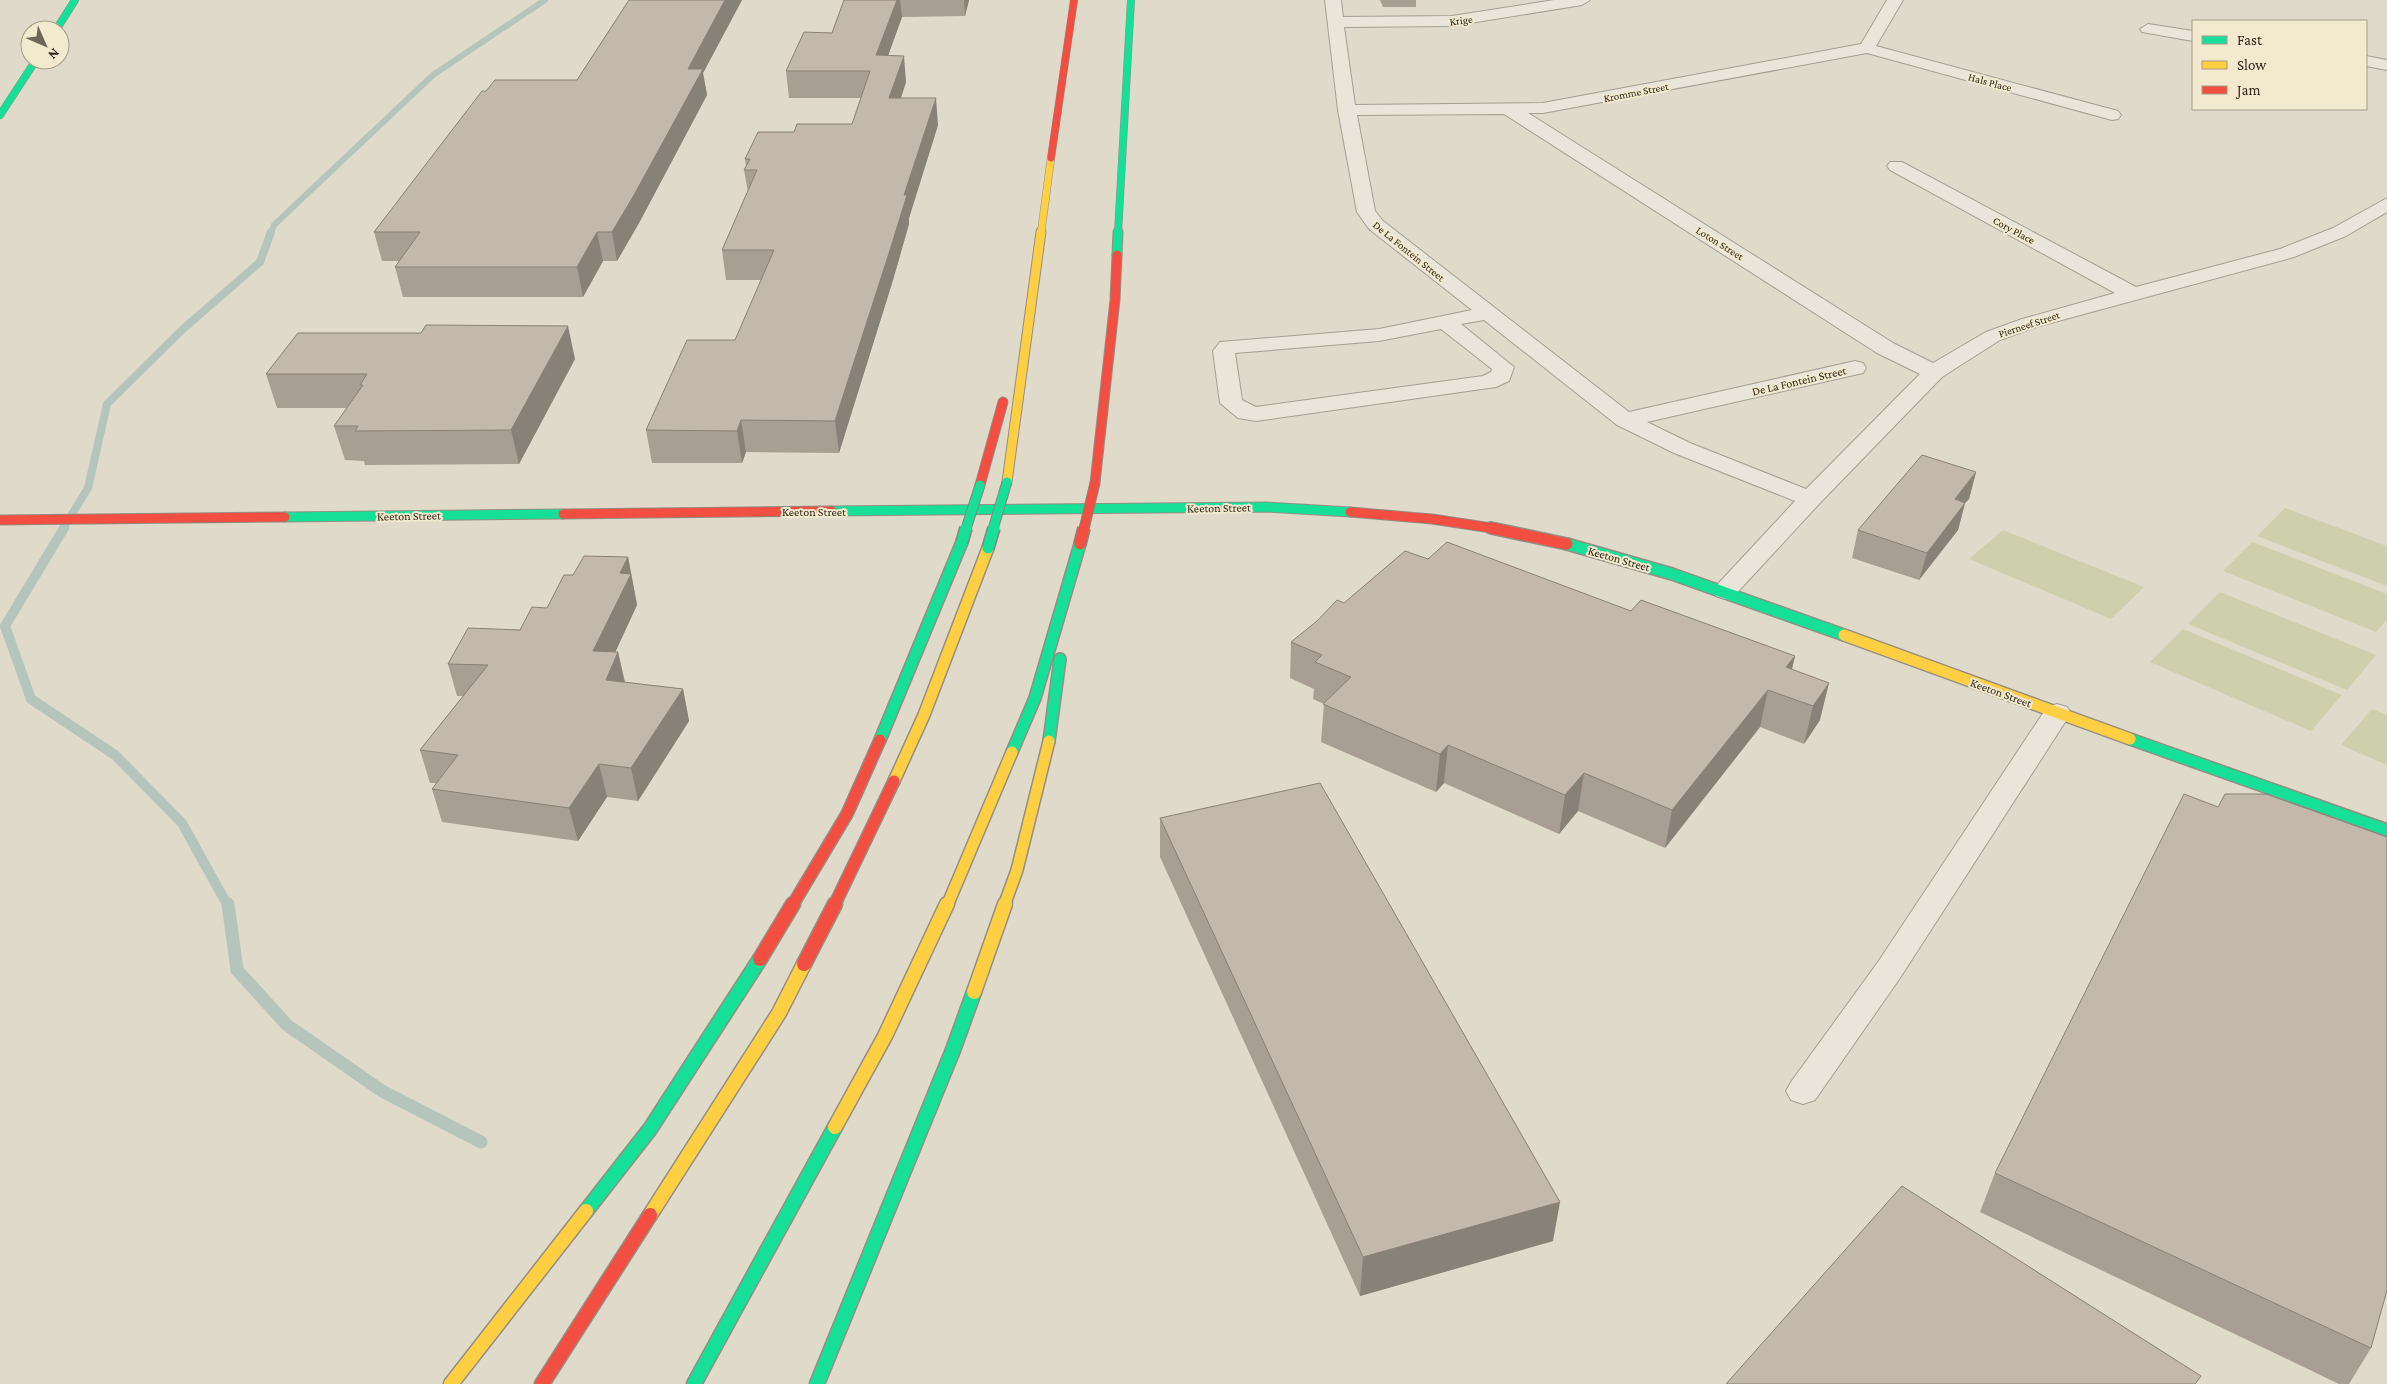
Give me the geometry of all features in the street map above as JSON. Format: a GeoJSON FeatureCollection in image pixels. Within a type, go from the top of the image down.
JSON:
{"type":"FeatureCollection","features":[{"type":"Feature","properties":{"kind":"main road"},"geometry":{"type":"LineString","coordinates":[[62,20],[75,0]]}},
{"type":"Feature","properties":{"kind":"main road"},"geometry":{"type":"LineString","coordinates":[[542,1384],[779,1013],[861,854],[924,715],[988,548],[1007,482],[1028,308],[1074,0]]}},
{"type":"Feature","properties":{"kind":"main road"},"geometry":{"type":"LineString","coordinates":[[694,1384],[886,1036],[939,924],[1034,698],[1080,544],[1095,484],[1115,300],[1131,0]]}},
{"type":"Feature","properties":{"kind":"main road"},"geometry":{"type":"LineString","coordinates":[[0,115],[29,70]]}},
{"type":"Feature","properties":{"kind":"main road"},"geometry":{"type":"LineString","coordinates":[[451,1384],[650,1129],[763,955],[848,814],[901,694],[962,542],[980,485],[1028,308]]}},
{"type":"Feature","properties":{"kind":"main road","name":"Keeton Street"},"geometry":{"type":"LineString","coordinates":[[0,520],[1266,507],[1399,515],[1519,532],[1615,556],[1725,591],[2057,713],[2387,830]]}},
{"type":"Feature","properties":{"kind":"main road"},"geometry":{"type":"LineString","coordinates":[[817,1384],[953,1050],[1017,870],[1050,736],[1069,576]]}},
{"type":"Feature","properties":{"kind":"street","name":"De La Fontein Street"},"geometry":{"type":"LineString","coordinates":[[1333,0],[1338,22],[1347,110],[1366,212],[1370,218],[1389,237],[1625,420],[1682,448],[1810,499]]}},
{"type":"Feature","properties":{"kind":"street","name":"Krige"},"geometry":{"type":"LineString","coordinates":[[1338,22],[1452,21],[1582,0]]}},
{"type":"Feature","properties":{"kind":"street"},"geometry":{"type":"LineString","coordinates":[[1867,48],[1895,0]]}},
{"type":"Feature","properties":{"kind":"street"},"geometry":{"type":"LineString","coordinates":[[2148,29],[2192,36]]}},
{"type":"Feature","properties":{"kind":"street","name":"Kromme Street"},"geometry":{"type":"LineString","coordinates":[[1347,110],[1508,109],[1565,105],[1867,48]]}},
{"type":"Feature","properties":{"kind":"street","name":"Hals Place"},"geometry":{"type":"LineString","coordinates":[[1867,48],[2112,115]]}},
{"type":"Feature","properties":{"kind":"street"},"geometry":{"type":"LineString","coordinates":[[2367,62],[2387,65]]}},
{"type":"Feature","properties":{"kind":"street","name":"Loton Street"},"geometry":{"type":"LineString","coordinates":[[1508,109],[1885,348],[1934,372]]}},
{"type":"Feature","properties":{"kind":"street","name":"Cory Place"},"geometry":{"type":"LineString","coordinates":[[1896,166],[2133,294]]}},
{"type":"Feature","properties":{"kind":"street","name":"Pierneef Street"},"geometry":{"type":"LineString","coordinates":[[1725,591],[1810,499],[1934,372],[1994,336],[2009,329],[2247,264],[2298,248],[2327,237],[2370,216],[2387,204]]}},
{"type":"Feature","properties":{"kind":"street"},"geometry":{"type":"LineString","coordinates":[[1445,322],[1503,367],[1501,376],[1488,382],[1262,413],[1246,413],[1231,403],[1224,351],[1228,347],[1364,337],[1487,313]]}},
{"type":"Feature","properties":{"kind":"street","name":"De La Fontein Street"},"geometry":{"type":"LineString","coordinates":[[1625,420],[1855,368]]}},
{"type":"Feature","properties":{"kind":"street"},"geometry":{"type":"LineString","coordinates":[[1802,1091],[1889,970],[2057,713]]}},
{"type":"Feature","properties":{"kind":"green space"},"geometry":{"type":"Polygon","coordinates":[[[2285,508],[2387,546],[2387,586],[2257,536],[2285,508]]]}},
{"type":"Feature","properties":{"kind":"green space"},"geometry":{"type":"Polygon","coordinates":[[[2003,530],[2144,587],[2111,619],[1969,559],[2003,530]]]}},
{"type":"Feature","properties":{"kind":"green space"},"geometry":{"type":"Polygon","coordinates":[[[2252,542],[2387,594],[2387,620],[2376,632],[2223,571],[2252,542]]]}},
{"type":"Feature","properties":{"kind":"green space"},"geometry":{"type":"Polygon","coordinates":[[[2220,592],[2376,655],[2347,690],[2188,624],[2220,592]]]}},
{"type":"Feature","properties":{"kind":"green space"},"geometry":{"type":"Polygon","coordinates":[[[2183,629],[2342,695],[2311,731],[2150,662],[2183,629]]]}},
{"type":"Feature","properties":{"kind":"green space"},"geometry":{"type":"Polygon","coordinates":[[[2372,709],[2387,715],[2387,765],[2341,745],[2372,709]]]}},
{"type":"Feature","properties":{"kind":"building"},"geometry":{"type":"Polygon","coordinates":[[[629,0],[725,0],[688,69],[703,69],[612,232],[597,232],[577,267],[395,267],[420,232],[374,232],[482,91],[486,91],[495,80],[577,80],[629,0]]]}},
{"type":"Feature","properties":{"kind":"building"},"geometry":{"type":"Polygon","coordinates":[[[844,0],[897,0],[876,55],[904,56],[889,98],[936,98],[904,195],[907,195],[835,421],[741,420],[737,431],[646,430],[687,340],[735,340],[774,250],[722,250],[757,170],[744,170],[750,159],[745,159],[758,132],[794,132],[797,124],[852,124],[870,71],[786,71],[804,32],[832,33],[844,0]]]}},
{"type":"Feature","properties":{"kind":"building"},"geometry":{"type":"Polygon","coordinates":[[[426,325],[568,326],[511,430],[355,431],[358,426],[334,426],[363,385],[360,385],[367,374],[266,374],[298,333],[421,333],[426,325]]]}},
{"type":"Feature","properties":{"kind":"building"},"geometry":{"type":"Polygon","coordinates":[[[1922,455],[1976,472],[1955,499],[1965,503],[1927,553],[1858,530],[1922,455]]]}},
{"type":"Feature","properties":{"kind":"building"},"geometry":{"type":"Polygon","coordinates":[[[1447,542],[1631,611],[1641,600],[1795,656],[1786,667],[1829,683],[1813,706],[1768,690],[1672,810],[1584,773],[1565,795],[1448,745],[1440,754],[1323,704],[1351,677],[1315,662],[1322,655],[1291,642],[1317,621],[1337,600],[1344,603],[1405,551],[1428,559],[1447,542]]]}},
{"type":"Feature","properties":{"kind":"building"},"geometry":{"type":"Polygon","coordinates":[[[584,556],[628,557],[620,573],[631,574],[593,651],[618,652],[606,680],[683,689],[631,768],[599,764],[569,808],[432,789],[458,755],[420,750],[488,665],[448,664],[468,628],[520,630],[532,607],[547,608],[564,575],[573,575],[584,556]]]}},
{"type":"Feature","properties":{"kind":"building"},"geometry":{"type":"Polygon","coordinates":[[[1320,783],[1560,1202],[1363,1257],[1160,818],[1320,783]]]}},
{"type":"Feature","properties":{"kind":"building"},"geometry":{"type":"Polygon","coordinates":[[[2184,794],[2218,807],[2225,794],[2266,794],[2387,837],[2387,1290],[2371,1348],[1995,1173],[2184,794]]]}},
{"type":"Feature","properties":{"kind":"building"},"geometry":{"type":"Polygon","coordinates":[[[1902,1186],[2201,1376],[2195,1384],[1726,1384],[1902,1186]]]}},
{"type":"Feature","properties":{"kind":"waterway"},"geometry":{"type":"LineString","coordinates":[[271,233],[274,225],[433,75],[545,0]]}},
{"type":"Feature","properties":{"kind":"waterway"},"geometry":{"type":"LineString","coordinates":[[63,529],[88,488],[107,404],[183,329],[260,262],[271,232]]}},
{"type":"Feature","properties":{"kind":"waterway"},"geometry":{"type":"LineString","coordinates":[[64,528],[5,626],[31,699],[115,755],[182,823],[228,906]]}},
{"type":"Feature","properties":{"kind":"waterway"},"geometry":{"type":"LineString","coordinates":[[228,904],[237,970],[287,1025],[382,1091],[481,1142]]}},
{"type":"Feature","properties":{"kind":"traffic: fast"},"geometry":{"type":"LineString","coordinates":[[62,20],[75,0]]}},
{"type":"Feature","properties":{"kind":"traffic: fast"},"geometry":{"type":"LineString","coordinates":[[1117,255],[1131,0]]}},
{"type":"Feature","properties":{"kind":"traffic: fast"},"geometry":{"type":"LineString","coordinates":[[0,115],[29,70]]}},
{"type":"Feature","properties":{"kind":"traffic: fast"},"geometry":{"type":"LineString","coordinates":[[988,548],[1007,482]]}},
{"type":"Feature","properties":{"kind":"traffic: fast"},"geometry":{"type":"LineString","coordinates":[[962,542],[980,485]]}},
{"type":"Feature","properties":{"kind":"traffic: fast"},"geometry":{"type":"LineString","coordinates":[[832,511],[1266,507],[1350,512]]}},
{"type":"Feature","properties":{"kind":"traffic: fast"},"geometry":{"type":"LineString","coordinates":[[285,517],[563,514]]}},
{"type":"Feature","properties":{"kind":"traffic: fast"},"geometry":{"type":"LineString","coordinates":[[880,740],[962,542]]}},
{"type":"Feature","properties":{"kind":"traffic: fast"},"geometry":{"type":"LineString","coordinates":[[1012,752],[1035,698],[1080,544]]}},
{"type":"Feature","properties":{"kind":"traffic: fast"},"geometry":{"type":"LineString","coordinates":[[1567,544],[1672,574],[1844,635]]}},
{"type":"Feature","properties":{"kind":"traffic: fast"},"geometry":{"type":"LineString","coordinates":[[1049,741],[1060,659]]}},
{"type":"Feature","properties":{"kind":"traffic: fast"},"geometry":{"type":"LineString","coordinates":[[2130,739],[2387,830]]}},
{"type":"Feature","properties":{"kind":"traffic: fast"},"geometry":{"type":"LineString","coordinates":[[586,1211],[650,1129],[760,959]]}},
{"type":"Feature","properties":{"kind":"traffic: fast"},"geometry":{"type":"LineString","coordinates":[[817,1384],[953,1050],[974,992]]}},
{"type":"Feature","properties":{"kind":"traffic: fast"},"geometry":{"type":"LineString","coordinates":[[694,1384],[835,1127]]}},
{"type":"Feature","properties":{"kind":"traffic: slow"},"geometry":{"type":"LineString","coordinates":[[1007,482],[1051,158]]}},
{"type":"Feature","properties":{"kind":"traffic: slow"},"geometry":{"type":"LineString","coordinates":[[894,781],[924,715],[988,548]]}},
{"type":"Feature","properties":{"kind":"traffic: slow"},"geometry":{"type":"LineString","coordinates":[[1844,635],[2130,739]]}},
{"type":"Feature","properties":{"kind":"traffic: slow"},"geometry":{"type":"LineString","coordinates":[[974,992],[1017,870],[1049,741]]}},
{"type":"Feature","properties":{"kind":"traffic: slow"},"geometry":{"type":"LineString","coordinates":[[835,1127],[885,1036],[939,924],[1012,752]]}},
{"type":"Feature","properties":{"kind":"traffic: slow"},"geometry":{"type":"LineString","coordinates":[[650,1215],[779,1013],[804,964]]}},
{"type":"Feature","properties":{"kind":"traffic: slow"},"geometry":{"type":"LineString","coordinates":[[451,1384],[586,1211]]}},
{"type":"Feature","properties":{"kind":"traffic: jam"},"geometry":{"type":"LineString","coordinates":[[1051,158],[1074,0]]}},
{"type":"Feature","properties":{"kind":"traffic: jam"},"geometry":{"type":"LineString","coordinates":[[1095,483],[1115,300],[1117,255]]}},
{"type":"Feature","properties":{"kind":"traffic: jam"},"geometry":{"type":"LineString","coordinates":[[980,485],[1003,402]]}},
{"type":"Feature","properties":{"kind":"traffic: jam"},"geometry":{"type":"LineString","coordinates":[[1080,544],[1095,483]]}},
{"type":"Feature","properties":{"kind":"traffic: jam"},"geometry":{"type":"LineString","coordinates":[[563,514],[832,511]]}},
{"type":"Feature","properties":{"kind":"traffic: jam"},"geometry":{"type":"LineString","coordinates":[[1350,512],[1405,516],[1459,523],[1567,544]]}},
{"type":"Feature","properties":{"kind":"traffic: jam"},"geometry":{"type":"LineString","coordinates":[[0,520],[285,517]]}},
{"type":"Feature","properties":{"kind":"traffic: jam"},"geometry":{"type":"LineString","coordinates":[[760,959],[847,814],[880,740]]}},
{"type":"Feature","properties":{"kind":"traffic: jam"},"geometry":{"type":"LineString","coordinates":[[804,964],[861,853],[894,781]]}},
{"type":"Feature","properties":{"kind":"traffic: jam"},"geometry":{"type":"LineString","coordinates":[[542,1384],[650,1215]]}}]}
